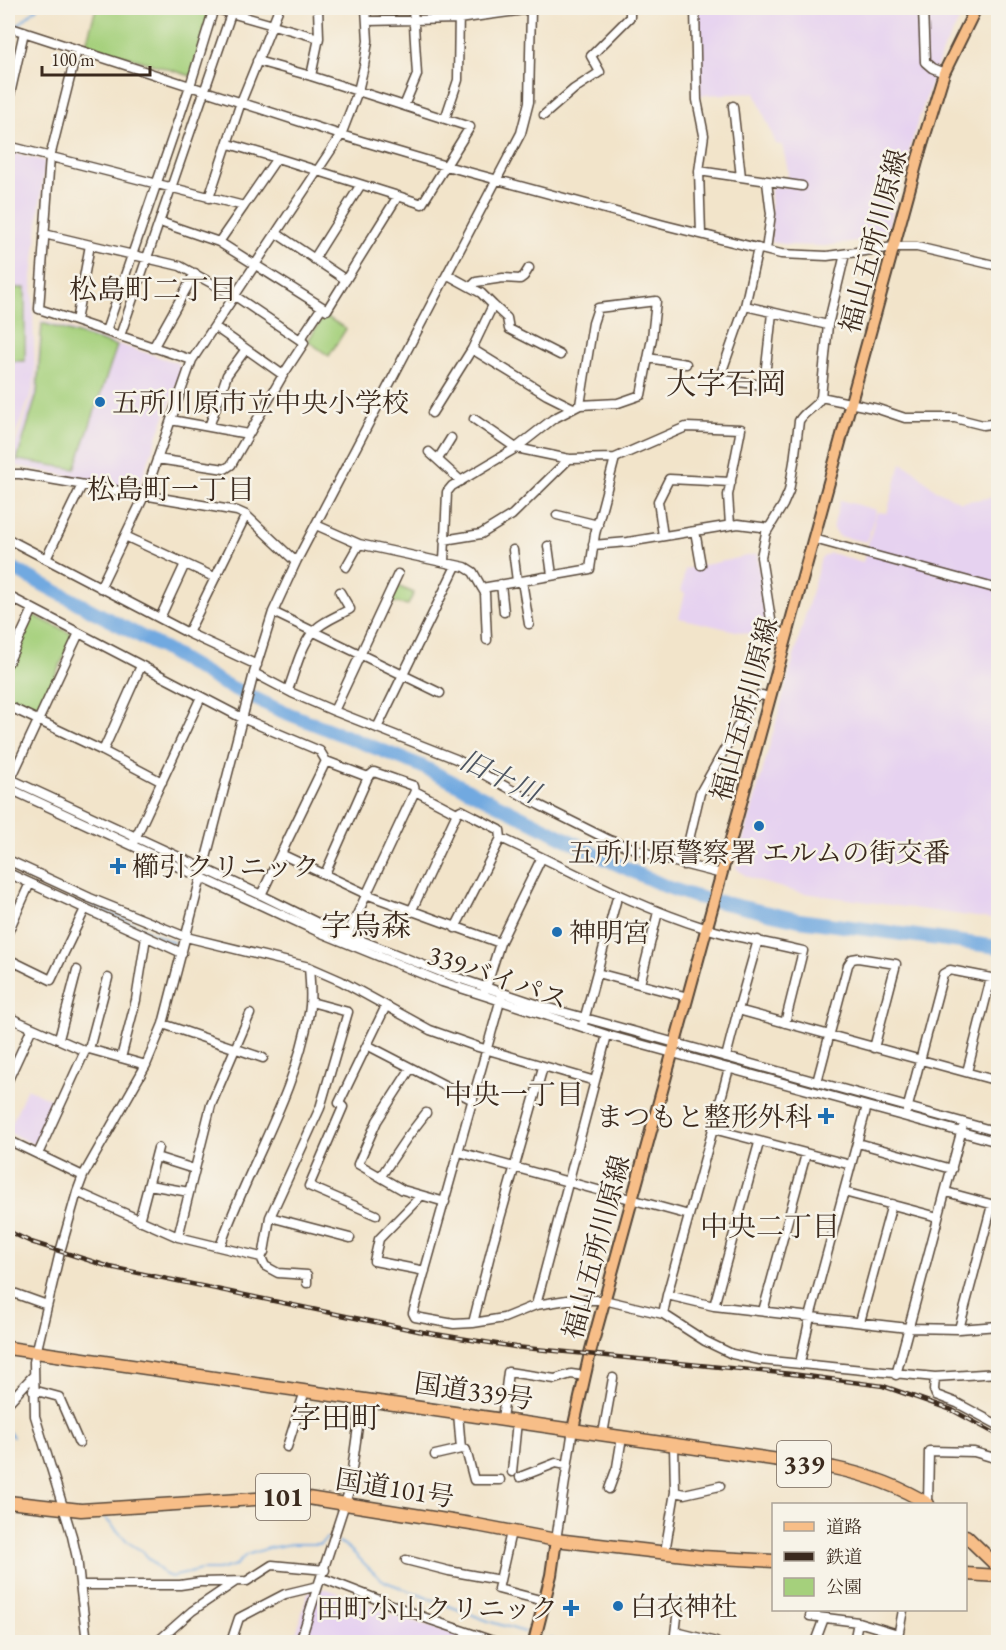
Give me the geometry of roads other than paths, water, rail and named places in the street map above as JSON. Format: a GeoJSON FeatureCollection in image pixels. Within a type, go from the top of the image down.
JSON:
{"type":"FeatureCollection","features":[{"type":"Feature","properties":{"kind":"highway","name":"国道339号"},"geometry":{"type":"LineString","coordinates":[[8,1348],[850,1471],[897,1487],[926,1503]]}},
{"type":"Feature","properties":{"kind":"highway","name":"国道101号"},"geometry":{"type":"LineString","coordinates":[[8,1502],[81,1510],[285,1497],[344,1504],[556,1540],[702,1557],[772,1561]]}},
{"type":"Feature","properties":{"kind":"highway"},"geometry":{"type":"LineString","coordinates":[[967,1537],[999,1567]]}},
{"type":"Feature","properties":{"kind":"highway"},"geometry":{"type":"LineString","coordinates":[[967,1574],[999,1576]]}},
{"type":"Feature","properties":{"kind":"main road","name":"福山五所川原線"},"geometry":{"type":"LineString","coordinates":[[573,1429],[604,1300],[921,148],[944,73],[976,8]]}},
{"type":"Feature","properties":{"kind":"main road"},"geometry":{"type":"LineString","coordinates":[[534,1642],[551,1575],[556,1540]]}},
{"type":"Feature","properties":{"kind":"street"},"geometry":{"type":"LineString","coordinates":[[106,331],[190,86],[214,8],[232,10],[271,25],[319,38]]}},
{"type":"Feature","properties":{"kind":"street"},"geometry":{"type":"LineString","coordinates":[[209,198],[256,61],[279,8]]}},
{"type":"Feature","properties":{"kind":"street"},"geometry":{"type":"LineString","coordinates":[[310,76],[319,38],[318,8]]}},
{"type":"Feature","properties":{"kind":"street"},"geometry":{"type":"LineString","coordinates":[[100,588],[145,494],[192,360],[341,135],[358,91],[368,41],[366,8]]}},
{"type":"Feature","properties":{"kind":"street"},"geometry":{"type":"LineString","coordinates":[[404,106],[417,75],[413,8]]}},
{"type":"Feature","properties":{"kind":"street"},"geometry":{"type":"LineString","coordinates":[[445,119],[458,80],[459,8]]}},
{"type":"Feature","properties":{"kind":"street"},"geometry":{"type":"LineString","coordinates":[[87,1642],[77,1558],[40,1436],[35,1416],[33,1390],[36,1351],[46,1305],[77,1192],[146,1065],[163,1024],[242,718],[273,612],[296,562],[497,182],[527,116],[530,85],[531,8],[458,19],[367,21]]}},
{"type":"Feature","properties":{"kind":"street"},"geometry":{"type":"LineString","coordinates":[[544,115],[574,89],[600,72],[591,56],[630,17],[630,8]]}},
{"type":"Feature","properties":{"kind":"street"},"geometry":{"type":"LineString","coordinates":[[694,8],[697,100],[704,135],[699,171],[701,234]]}},
{"type":"Feature","properties":{"kind":"street"},"geometry":{"type":"LineString","coordinates":[[923,8],[925,62],[944,73]]}},
{"type":"Feature","properties":{"kind":"street"},"geometry":{"type":"LineString","coordinates":[[120,336],[232,10]]}},
{"type":"Feature","properties":{"kind":"street"},"geometry":{"type":"LineString","coordinates":[[8,27],[341,135],[497,182],[762,249],[803,256],[845,254],[894,247],[927,248],[999,266]]}},
{"type":"Feature","properties":{"kind":"street"},"geometry":{"type":"LineString","coordinates":[[8,103],[22,32]]}},
{"type":"Feature","properties":{"kind":"street"},"geometry":{"type":"LineString","coordinates":[[77,50],[50,157],[39,309],[192,360]]}},
{"type":"Feature","properties":{"kind":"street"},"geometry":{"type":"LineString","coordinates":[[229,144],[422,204],[470,128],[358,91],[256,61]]}},
{"type":"Feature","properties":{"kind":"street"},"geometry":{"type":"LineString","coordinates":[[733,106],[741,177]]}},
{"type":"Feature","properties":{"kind":"street"},"geometry":{"type":"LineString","coordinates":[[8,146],[244,206]]}},
{"type":"Feature","properties":{"kind":"street"},"geometry":{"type":"LineString","coordinates":[[219,242],[277,158]]}},
{"type":"Feature","properties":{"kind":"street"},"geometry":{"type":"LineString","coordinates":[[699,171],[802,186]]}},
{"type":"Feature","properties":{"kind":"street"},"geometry":{"type":"LineString","coordinates":[[767,182],[771,214],[745,306],[721,374],[722,380],[764,385],[772,313]]}},
{"type":"Feature","properties":{"kind":"street"},"geometry":{"type":"LineString","coordinates":[[314,259],[360,186]]}},
{"type":"Feature","properties":{"kind":"street"},"geometry":{"type":"LineString","coordinates":[[160,222],[219,242],[327,310],[398,196]]}},
{"type":"Feature","properties":{"kind":"street"},"geometry":{"type":"LineString","coordinates":[[276,233],[346,280]]}},
{"type":"Feature","properties":{"kind":"street"},"geometry":{"type":"LineString","coordinates":[[44,234],[180,266],[235,296],[304,343],[231,465],[225,469],[157,459]]}},
{"type":"Feature","properties":{"kind":"street"},"geometry":{"type":"LineString","coordinates":[[76,321],[90,245]]}},
{"type":"Feature","properties":{"kind":"street"},"geometry":{"type":"LineString","coordinates":[[788,634],[778,632],[772,626],[761,557],[769,528],[783,506],[789,491],[799,421],[802,415],[817,404],[821,397],[828,325],[845,254]]}},
{"type":"Feature","properties":{"kind":"street"},"geometry":{"type":"LineString","coordinates":[[471,287],[476,282],[503,278],[520,279],[529,268]]}},
{"type":"Feature","properties":{"kind":"street"},"geometry":{"type":"LineString","coordinates":[[153,348],[195,273]]}},
{"type":"Feature","properties":{"kind":"street"},"geometry":{"type":"LineString","coordinates":[[448,274],[471,287],[493,305],[507,318],[509,329],[560,355]]}},
{"type":"Feature","properties":{"kind":"street"},"geometry":{"type":"LineString","coordinates":[[444,562],[447,492],[460,481],[516,448],[553,419],[577,407],[618,403],[641,395],[656,301],[598,308],[577,407]]}},
{"type":"Feature","properties":{"kind":"street"},"geometry":{"type":"LineString","coordinates":[[432,413],[472,349],[493,305]]}},
{"type":"Feature","properties":{"kind":"street"},"geometry":{"type":"LineString","coordinates":[[745,306],[828,325]]}},
{"type":"Feature","properties":{"kind":"street"},"geometry":{"type":"LineString","coordinates":[[300,340],[322,307]]}},
{"type":"Feature","properties":{"kind":"street"},"geometry":{"type":"LineString","coordinates":[[215,327],[283,375]]}},
{"type":"Feature","properties":{"kind":"street"},"geometry":{"type":"LineString","coordinates":[[208,427],[227,375],[246,349]]}},
{"type":"Feature","properties":{"kind":"street"},"geometry":{"type":"LineString","coordinates":[[472,349],[547,395],[577,407]]}},
{"type":"Feature","properties":{"kind":"street"},"geometry":{"type":"LineString","coordinates":[[648,358],[686,364]]}},
{"type":"Feature","properties":{"kind":"street"},"geometry":{"type":"LineString","coordinates":[[821,397],[878,409],[905,418],[955,418],[983,425],[999,423]]}},
{"type":"Feature","properties":{"kind":"street"},"geometry":{"type":"LineString","coordinates":[[474,419],[516,448],[569,459],[615,458],[686,427],[741,429],[728,495],[730,525]]}},
{"type":"Feature","properties":{"kind":"street"},"geometry":{"type":"LineString","coordinates":[[171,420],[248,434]]}},
{"type":"Feature","properties":{"kind":"street"},"geometry":{"type":"LineString","coordinates":[[438,459],[452,438]]}},
{"type":"Feature","properties":{"kind":"street"},"geometry":{"type":"LineString","coordinates":[[429,452],[460,481]]}},
{"type":"Feature","properties":{"kind":"street"},"geometry":{"type":"LineString","coordinates":[[482,588],[590,569],[593,545],[615,458]]}},
{"type":"Feature","properties":{"kind":"street"},"geometry":{"type":"LineString","coordinates":[[444,540],[481,534],[512,515],[569,459]]}},
{"type":"Feature","properties":{"kind":"street"},"geometry":{"type":"LineString","coordinates":[[8,474],[145,494],[237,511],[246,515],[296,562]]}},
{"type":"Feature","properties":{"kind":"street"},"geometry":{"type":"LineString","coordinates":[[663,536],[658,501],[669,479],[730,482]]}},
{"type":"Feature","properties":{"kind":"street"},"geometry":{"type":"LineString","coordinates":[[46,559],[82,484]]}},
{"type":"Feature","properties":{"kind":"street"},"geometry":{"type":"LineString","coordinates":[[188,633],[246,515]]}},
{"type":"Feature","properties":{"kind":"street"},"geometry":{"type":"LineString","coordinates":[[558,515],[598,525]]}},
{"type":"Feature","properties":{"kind":"street"},"geometry":{"type":"LineString","coordinates":[[593,545],[730,525],[750,524],[769,528]]}},
{"type":"Feature","properties":{"kind":"street"},"geometry":{"type":"LineString","coordinates":[[316,525],[359,544],[465,567],[473,572],[485,593],[487,640]]}},
{"type":"Feature","properties":{"kind":"street"},"geometry":{"type":"LineString","coordinates":[[695,531],[701,565]]}},
{"type":"Feature","properties":{"kind":"street"},"geometry":{"type":"LineString","coordinates":[[125,536],[214,577]]}},
{"type":"Feature","properties":{"kind":"street"},"geometry":{"type":"LineString","coordinates":[[8,539],[188,633],[288,690],[334,711],[456,759],[539,805],[609,840],[721,877]]}},
{"type":"Feature","properties":{"kind":"street"},"geometry":{"type":"LineString","coordinates":[[814,539],[999,589]]}},
{"type":"Feature","properties":{"kind":"street"},"geometry":{"type":"LineString","coordinates":[[346,567],[359,544]]}},
{"type":"Feature","properties":{"kind":"street"},"geometry":{"type":"LineString","coordinates":[[548,546],[552,575]]}},
{"type":"Feature","properties":{"kind":"street"},"geometry":{"type":"LineString","coordinates":[[513,550],[529,624]]}},
{"type":"Feature","properties":{"kind":"street"},"geometry":{"type":"LineString","coordinates":[[160,618],[185,564]]}},
{"type":"Feature","properties":{"kind":"street"},"geometry":{"type":"LineString","coordinates":[[377,728],[456,566]]}},
{"type":"Feature","properties":{"kind":"street"},"geometry":{"type":"LineString","coordinates":[[334,711],[398,574]]}},
{"type":"Feature","properties":{"kind":"street"},"geometry":{"type":"LineString","coordinates":[[501,584],[504,612]]}},
{"type":"Feature","properties":{"kind":"street"},"geometry":{"type":"LineString","coordinates":[[288,690],[303,650],[313,632],[327,621],[350,609],[340,592]]}},
{"type":"Feature","properties":{"kind":"street"},"geometry":{"type":"LineString","coordinates":[[8,596],[242,718],[320,751],[326,761],[368,777]]}},
{"type":"Feature","properties":{"kind":"street"},"geometry":{"type":"LineString","coordinates":[[8,663],[33,609]]}},
{"type":"Feature","properties":{"kind":"street"},"geometry":{"type":"LineString","coordinates":[[273,612],[440,693]]}},
{"type":"Feature","properties":{"kind":"street"},"geometry":{"type":"LineString","coordinates":[[8,783],[79,633]]}},
{"type":"Feature","properties":{"kind":"street"},"geometry":{"type":"LineString","coordinates":[[103,751],[141,666]]}},
{"type":"Feature","properties":{"kind":"street"},"geometry":{"type":"LineString","coordinates":[[683,864],[700,793],[710,773],[754,697],[762,695],[770,698]]}},
{"type":"Feature","properties":{"kind":"street"},"geometry":{"type":"LineString","coordinates":[[201,697],[133,842],[203,869],[347,936],[486,987],[502,998],[413,1313],[416,1317],[454,1324],[473,1323],[504,1318],[536,1305],[573,1299],[604,1300],[663,1314],[705,1341],[732,1354],[760,1360],[935,1377],[997,1374],[999,1360]]}},
{"type":"Feature","properties":{"kind":"street"},"geometry":{"type":"LineString","coordinates":[[8,706],[162,782]]}},
{"type":"Feature","properties":{"kind":"street"},"geometry":{"type":"LineString","coordinates":[[261,895],[326,761]]}},
{"type":"Feature","properties":{"kind":"street"},"geometry":{"type":"LineString","coordinates":[[324,874],[368,777],[374,772],[414,786],[415,791],[457,813]]}},
{"type":"Feature","properties":{"kind":"street","name":"339バイパス"},"geometry":{"type":"LineString","coordinates":[[8,783],[133,842],[201,879],[368,953],[482,997],[502,998],[583,1023],[607,1035],[674,1048],[729,1068],[867,1106],[906,1112],[963,1127],[999,1142]]}},
{"type":"Feature","properties":{"kind":"street"},"geometry":{"type":"LineString","coordinates":[[347,936],[415,791]]}},
{"type":"Feature","properties":{"kind":"street"},"geometry":{"type":"LineString","coordinates":[[411,912],[457,813],[461,810],[500,830],[501,838],[455,928]]}},
{"type":"Feature","properties":{"kind":"street"},"geometry":{"type":"LineString","coordinates":[[501,838],[541,859],[658,912],[708,923],[758,940],[803,951],[785,1023]]}},
{"type":"Feature","properties":{"kind":"street"},"geometry":{"type":"LineString","coordinates":[[281,854],[366,894],[500,943]]}},
{"type":"Feature","properties":{"kind":"street"},"geometry":{"type":"LineString","coordinates":[[482,997],[500,943],[541,859]]}},
{"type":"Feature","properties":{"kind":"street"},"geometry":{"type":"LineString","coordinates":[[8,860],[90,898],[186,938],[309,967],[341,981],[430,1030],[543,1067],[595,1081]]}},
{"type":"Feature","properties":{"kind":"street"},"geometry":{"type":"LineString","coordinates":[[8,873],[182,953]]}},
{"type":"Feature","properties":{"kind":"street"},"geometry":{"type":"LineString","coordinates":[[8,932],[30,884]]}},
{"type":"Feature","properties":{"kind":"street"},"geometry":{"type":"LineString","coordinates":[[618,894],[583,1023],[674,1048],[726,1057],[817,1082],[906,1112],[943,974],[950,970],[991,978],[967,1072]]}},
{"type":"Feature","properties":{"kind":"street"},"geometry":{"type":"LineString","coordinates":[[8,959],[51,980],[85,909]]}},
{"type":"Feature","properties":{"kind":"street"},"geometry":{"type":"LineString","coordinates":[[640,984],[658,912]]}},
{"type":"Feature","properties":{"kind":"street"},"geometry":{"type":"LineString","coordinates":[[121,1058],[136,1000],[146,937]]}},
{"type":"Feature","properties":{"kind":"street"},"geometry":{"type":"LineString","coordinates":[[726,1057],[758,940]]}},
{"type":"Feature","properties":{"kind":"street"},"geometry":{"type":"LineString","coordinates":[[817,1082],[848,965],[852,959],[896,964],[874,1048]]}},
{"type":"Feature","properties":{"kind":"street"},"geometry":{"type":"LineString","coordinates":[[220,1247],[229,1218],[290,1083],[309,1013],[309,967]]}},
{"type":"Feature","properties":{"kind":"street"},"geometry":{"type":"LineString","coordinates":[[59,1039],[77,970]]}},
{"type":"Feature","properties":{"kind":"street"},"geometry":{"type":"LineString","coordinates":[[597,973],[688,997]]}},
{"type":"Feature","properties":{"kind":"street"},"geometry":{"type":"LineString","coordinates":[[38,1154],[87,1050],[108,978]]}},
{"type":"Feature","properties":{"kind":"street"},"geometry":{"type":"LineString","coordinates":[[261,1257],[264,1252],[270,1217],[321,1108],[348,1012],[310,1002]]}},
{"type":"Feature","properties":{"kind":"street"},"geometry":{"type":"LineString","coordinates":[[376,1215],[309,1186],[343,1107],[339,1103],[386,1006]]}},
{"type":"Feature","properties":{"kind":"street"},"geometry":{"type":"LineString","coordinates":[[738,1010],[999,1082]]}},
{"type":"Feature","properties":{"kind":"street"},"geometry":{"type":"LineString","coordinates":[[178,1237],[212,1106],[250,1014]]}},
{"type":"Feature","properties":{"kind":"street"},"geometry":{"type":"LineString","coordinates":[[8,1017],[87,1050],[146,1065]]}},
{"type":"Feature","properties":{"kind":"street"},"geometry":{"type":"LineString","coordinates":[[163,1024],[263,1058]]}},
{"type":"Feature","properties":{"kind":"street"},"geometry":{"type":"LineString","coordinates":[[8,1080],[32,1028]]}},
{"type":"Feature","properties":{"kind":"street"},"geometry":{"type":"LineString","coordinates":[[536,1305],[607,1035]]}},
{"type":"Feature","properties":{"kind":"street"},"geometry":{"type":"LineString","coordinates":[[367,1045],[473,1100]]}},
{"type":"Feature","properties":{"kind":"street"},"geometry":{"type":"LineString","coordinates":[[473,1323],[543,1067]]}},
{"type":"Feature","properties":{"kind":"street"},"geometry":{"type":"LineString","coordinates":[[411,1068],[377,1122],[358,1164],[403,1190],[445,1202]]}},
{"type":"Feature","properties":{"kind":"street"},"geometry":{"type":"LineString","coordinates":[[663,1314],[729,1068]]}},
{"type":"Feature","properties":{"kind":"street"},"geometry":{"type":"LineString","coordinates":[[800,1363],[810,1317],[867,1106]]}},
{"type":"Feature","properties":{"kind":"street"},"geometry":{"type":"LineString","coordinates":[[381,1176],[426,1113]]}},
{"type":"Feature","properties":{"kind":"street"},"geometry":{"type":"LineString","coordinates":[[896,1375],[963,1127],[999,1132]]}},
{"type":"Feature","properties":{"kind":"street"},"geometry":{"type":"LineString","coordinates":[[713,1129],[852,1166]]}},
{"type":"Feature","properties":{"kind":"street"},"geometry":{"type":"LineString","coordinates":[[8,1140],[84,1176]]}},
{"type":"Feature","properties":{"kind":"street"},"geometry":{"type":"LineString","coordinates":[[714,1305],[759,1143]]}},
{"type":"Feature","properties":{"kind":"street"},"geometry":{"type":"LineString","coordinates":[[858,1143],[952,1169]]}},
{"type":"Feature","properties":{"kind":"street"},"geometry":{"type":"LineString","coordinates":[[139,1221],[157,1152],[194,1169]]}},
{"type":"Feature","properties":{"kind":"street"},"geometry":{"type":"LineString","coordinates":[[459,1152],[689,1215]]}},
{"type":"Feature","properties":{"kind":"street"},"geometry":{"type":"LineString","coordinates":[[763,1311],[806,1154]]}},
{"type":"Feature","properties":{"kind":"street"},"geometry":{"type":"LineString","coordinates":[[149,1185],[189,1192]]}},
{"type":"Feature","properties":{"kind":"street"},"geometry":{"type":"LineString","coordinates":[[77,1192],[178,1237],[261,1257]]}},
{"type":"Feature","properties":{"kind":"street"},"geometry":{"type":"LineString","coordinates":[[844,1192],[938,1217]]}},
{"type":"Feature","properties":{"kind":"street"},"geometry":{"type":"LineString","coordinates":[[946,1192],[995,1205],[959,1329]]}},
{"type":"Feature","properties":{"kind":"street"},"geometry":{"type":"LineString","coordinates":[[421,1196],[379,1239],[374,1261],[425,1271]]}},
{"type":"Feature","properties":{"kind":"street"},"geometry":{"type":"LineString","coordinates":[[860,1322],[892,1204]]}},
{"type":"Feature","properties":{"kind":"street"},"geometry":{"type":"LineString","coordinates":[[270,1217],[350,1238]]}},
{"type":"Feature","properties":{"kind":"street"},"geometry":{"type":"LineString","coordinates":[[261,1257],[265,1266],[278,1273],[307,1275],[307,1283]]}},
{"type":"Feature","properties":{"kind":"street"},"geometry":{"type":"LineString","coordinates":[[8,1291],[46,1305]]}},
{"type":"Feature","properties":{"kind":"street"},"geometry":{"type":"LineString","coordinates":[[667,1295],[714,1305],[908,1328],[959,1329],[999,1326]]}},
{"type":"Feature","properties":{"kind":"street"},"geometry":{"type":"LineString","coordinates":[[502,1419],[508,1372],[555,1379],[571,1374],[585,1376]]}},
{"type":"Feature","properties":{"kind":"street"},"geometry":{"type":"LineString","coordinates":[[8,1403],[33,1376]]}},
{"type":"Feature","properties":{"kind":"street"},"geometry":{"type":"LineString","coordinates":[[935,1377],[936,1395],[957,1403],[999,1425]]}},
{"type":"Feature","properties":{"kind":"street"},"geometry":{"type":"LineString","coordinates":[[603,1434],[613,1378]]}},
{"type":"Feature","properties":{"kind":"street"},"geometry":{"type":"LineString","coordinates":[[33,1390],[59,1396],[78,1443]]}},
{"type":"Feature","properties":{"kind":"street"},"geometry":{"type":"LineString","coordinates":[[287,1447],[305,1391]]}},
{"type":"Feature","properties":{"kind":"street"},"geometry":{"type":"LineString","coordinates":[[300,1642],[349,1491],[362,1398]]}},
{"type":"Feature","properties":{"kind":"street"},"geometry":{"type":"LineString","coordinates":[[458,1413],[461,1449]]}},
{"type":"Feature","properties":{"kind":"street"},"geometry":{"type":"LineString","coordinates":[[517,1421],[516,1475],[556,1463],[567,1465]]}},
{"type":"Feature","properties":{"kind":"street"},"geometry":{"type":"LineString","coordinates":[[556,1540],[573,1429]]}},
{"type":"Feature","properties":{"kind":"street"},"geometry":{"type":"LineString","coordinates":[[609,1488],[617,1467],[622,1437]]}},
{"type":"Feature","properties":{"kind":"street"},"geometry":{"type":"LineString","coordinates":[[665,1552],[675,1492],[674,1445]]}},
{"type":"Feature","properties":{"kind":"street"},"geometry":{"type":"LineString","coordinates":[[435,1455],[466,1450],[474,1480],[500,1480]]}},
{"type":"Feature","properties":{"kind":"street"},"geometry":{"type":"LineString","coordinates":[[928,1503],[929,1451],[974,1452],[999,1459]]}},
{"type":"Feature","properties":{"kind":"street"},"geometry":{"type":"LineString","coordinates":[[675,1492],[684,1494],[720,1486]]}},
{"type":"Feature","properties":{"kind":"street"},"geometry":{"type":"LineString","coordinates":[[511,1532],[498,1589],[544,1601]]}},
{"type":"Feature","properties":{"kind":"street"},"geometry":{"type":"LineString","coordinates":[[406,1560],[449,1571],[500,1580]]}},
{"type":"Feature","properties":{"kind":"street"},"geometry":{"type":"LineString","coordinates":[[80,1584],[180,1585],[200,1582],[247,1581],[272,1565],[322,1578],[496,1642]]}},
{"type":"Feature","properties":{"kind":"street"},"geometry":{"type":"LineString","coordinates":[[231,1642],[239,1618],[322,1578]]}},
{"type":"Feature","properties":{"kind":"street"},"geometry":{"type":"LineString","coordinates":[[157,1642],[192,1611],[236,1582]]}},
{"type":"Feature","properties":{"kind":"street"},"geometry":{"type":"LineString","coordinates":[[674,1642],[679,1601]]}},
{"type":"Feature","properties":{"kind":"street"},"geometry":{"type":"LineString","coordinates":[[810,1616],[858,1622],[898,1638],[903,1611]]}},
{"type":"Feature","properties":{"kind":"street"},"geometry":{"type":"LineString","coordinates":[[815,1642],[825,1618]]}},
{"type":"Feature","properties":{"kind":"street"},"geometry":{"type":"LineString","coordinates":[[854,1642],[858,1622]]}},
{"type":"Feature","properties":{"kind":"street"},"geometry":{"type":"LineString","coordinates":[[676,1632],[716,1642]]}},
{"type":"Feature","properties":{"kind":"waterway"},"geometry":{"type":"LineString","coordinates":[[15,28],[37,8]]}},
{"type":"Feature","properties":{"kind":"waterway","name":"旧十川"},"geometry":{"type":"LineString","coordinates":[[8,566],[159,646],[222,683],[279,710],[419,765],[608,860],[667,887],[693,896],[799,920],[998,947]]}},
{"type":"Feature","properties":{"kind":"waterway"},"geometry":{"type":"LineString","coordinates":[[8,865],[174,943]]}},
{"type":"Feature","properties":{"kind":"waterway"},"geometry":{"type":"LineString","coordinates":[[8,1431],[13,1437]]}},
{"type":"Feature","properties":{"kind":"waterway"},"geometry":{"type":"LineString","coordinates":[[105,1518],[129,1543],[142,1551],[164,1574],[171,1577],[201,1570],[218,1570],[236,1565],[246,1555],[269,1548],[292,1544],[320,1544],[327,1538]]}},
{"type":"Feature","properties":{"kind":"waterway"},"geometry":{"type":"LineString","coordinates":[[339,1542],[386,1582],[491,1622],[525,1632]]}},
{"type":"Feature","properties":{"kind":"waterway"},"geometry":{"type":"LineString","coordinates":[[550,1639],[560,1642]]}},
{"type":"Feature","properties":{"kind":"railway"},"geometry":{"type":"LineString","coordinates":[[8,1231],[31,1242],[110,1267],[423,1332],[515,1347],[792,1374],[883,1386],[952,1410],[998,1435]]}},
{"type":"Feature","properties":{"kind":"place","name":"五所川原市立中央小学校"},"geometry":{"type":"Point","coordinates":[100,402]}},
{"type":"Feature","properties":{"kind":"place","name":"五所川原警察署 エルムの街交番"},"geometry":{"type":"Point","coordinates":[759,826]}},
{"type":"Feature","properties":{"kind":"place","name":"櫛引クリニック"},"geometry":{"type":"Point","coordinates":[118,866]}},
{"type":"Feature","properties":{"kind":"place","name":"神明宮"},"geometry":{"type":"Point","coordinates":[557,932]}},
{"type":"Feature","properties":{"kind":"place","name":"まつもと整形外科"},"geometry":{"type":"Point","coordinates":[826,1116]}},
{"type":"Feature","properties":{"kind":"place","name":"白衣神社"},"geometry":{"type":"Point","coordinates":[618,1606]}},
{"type":"Feature","properties":{"kind":"place","name":"田町小山クリニック"},"geometry":{"type":"Point","coordinates":[571,1608]}},
{"type":"Feature","properties":{"kind":"district","name":"松島町二丁目"},"geometry":{"type":"Point","coordinates":[153,289]}},
{"type":"Feature","properties":{"kind":"district","name":"大字石岡"},"geometry":{"type":"Point","coordinates":[726,383]}},
{"type":"Feature","properties":{"kind":"district","name":"松島町一丁目"},"geometry":{"type":"Point","coordinates":[171,489]}},
{"type":"Feature","properties":{"kind":"district","name":"字烏森"},"geometry":{"type":"Point","coordinates":[366,925]}},
{"type":"Feature","properties":{"kind":"district","name":"中央一丁目"},"geometry":{"type":"Point","coordinates":[514,1094]}},
{"type":"Feature","properties":{"kind":"district","name":"中央二丁目"},"geometry":{"type":"Point","coordinates":[770,1226]}},
{"type":"Feature","properties":{"kind":"district","name":"字田町"},"geometry":{"type":"Point","coordinates":[336,1417]}}]}
